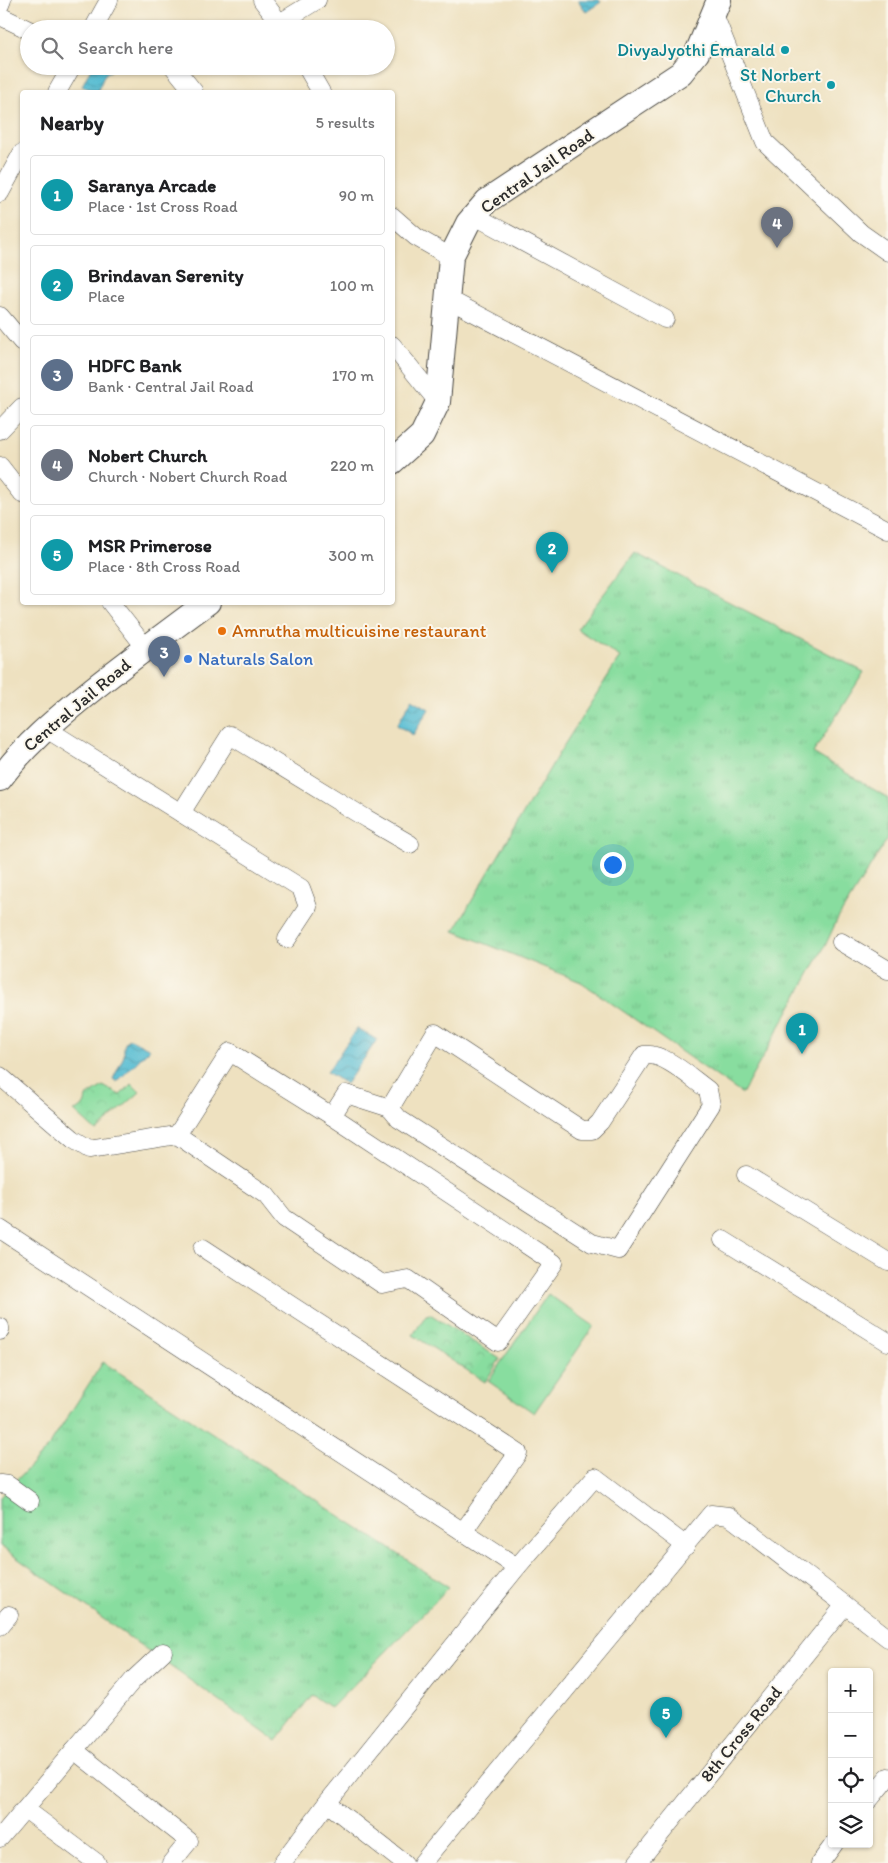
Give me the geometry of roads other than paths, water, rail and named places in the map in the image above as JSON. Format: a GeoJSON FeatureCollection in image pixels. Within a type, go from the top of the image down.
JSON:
{"type":"FeatureCollection","features":[{"type":"Feature","properties":{"kind":"main road","name":"Central Jail Road"},"geometry":{"type":"LineString","coordinates":[[395,459],[422,435],[438,402],[451,257],[468,223],[488,201],[682,73],[697,53],[717,7]]}},
{"type":"Feature","properties":{"kind":"main road","name":"Central Jail Road"},"geometry":{"type":"LineString","coordinates":[[0,778],[14,760],[45,728],[146,647],[204,605]]}},
{"type":"Feature","properties":{"kind":"street"},"geometry":{"type":"LineString","coordinates":[[0,5],[2,0]]}},
{"type":"Feature","properties":{"kind":"street"},"geometry":{"type":"LineString","coordinates":[[98,20],[109,0]]}},
{"type":"Feature","properties":{"kind":"street"},"geometry":{"type":"LineString","coordinates":[[262,0],[277,20]]}},
{"type":"Feature","properties":{"kind":"street"},"geometry":{"type":"LineString","coordinates":[[290,20],[317,0]]}},
{"type":"Feature","properties":{"kind":"street"},"geometry":{"type":"LineString","coordinates":[[717,7],[765,142],[861,233],[888,252]]}},
{"type":"Feature","properties":{"kind":"street"},"geometry":{"type":"LineString","coordinates":[[0,16],[20,26]]}},
{"type":"Feature","properties":{"kind":"street"},"geometry":{"type":"LineString","coordinates":[[58,90],[67,75]]}},
{"type":"Feature","properties":{"kind":"street"},"geometry":{"type":"LineString","coordinates":[[180,75],[192,90]]}},
{"type":"Feature","properties":{"kind":"street"},"geometry":{"type":"LineString","coordinates":[[311,75],[320,90]]}},
{"type":"Feature","properties":{"kind":"street"},"geometry":{"type":"LineString","coordinates":[[0,193],[20,157]]}},
{"type":"Feature","properties":{"kind":"street"},"geometry":{"type":"LineString","coordinates":[[474,216],[665,319]]}},
{"type":"Feature","properties":{"kind":"street"},"geometry":{"type":"LineString","coordinates":[[395,219],[416,237],[451,257]]}},
{"type":"Feature","properties":{"kind":"street"},"geometry":{"type":"LineString","coordinates":[[448,299],[888,530]]}},
{"type":"Feature","properties":{"kind":"street"},"geometry":{"type":"LineString","coordinates":[[0,316],[20,340]]}},
{"type":"Feature","properties":{"kind":"street"},"geometry":{"type":"LineString","coordinates":[[395,348],[438,402]]}},
{"type":"Feature","properties":{"kind":"street"},"geometry":{"type":"LineString","coordinates":[[0,430],[20,409]]}},
{"type":"Feature","properties":{"kind":"street"},"geometry":{"type":"LineString","coordinates":[[0,466],[20,491]]}},
{"type":"Feature","properties":{"kind":"street"},"geometry":{"type":"LineString","coordinates":[[112,605],[146,647]]}},
{"type":"Feature","properties":{"kind":"street"},"geometry":{"type":"LineString","coordinates":[[45,728],[301,888],[308,907],[287,940]]}},
{"type":"Feature","properties":{"kind":"street"},"geometry":{"type":"LineString","coordinates":[[181,813],[230,735],[410,844]]}},
{"type":"Feature","properties":{"kind":"street"},"geometry":{"type":"LineString","coordinates":[[841,942],[888,970]]}},
{"type":"Feature","properties":{"kind":"street"},"geometry":{"type":"LineString","coordinates":[[332,1116],[346,1094],[390,1108],[399,1119],[592,1243],[618,1250],[710,1105],[708,1090],[663,1058],[652,1054],[644,1055],[600,1122],[592,1130],[582,1130],[434,1034],[390,1108]]}},
{"type":"Feature","properties":{"kind":"street"},"geometry":{"type":"LineString","coordinates":[[0,1076],[89,1150],[177,1135],[266,1195],[284,1218],[382,1284],[408,1279],[498,1342],[554,1263],[332,1116],[230,1052],[177,1135]]}},
{"type":"Feature","properties":{"kind":"street"},"geometry":{"type":"LineString","coordinates":[[746,1175],[888,1262]]}},
{"type":"Feature","properties":{"kind":"street"},"geometry":{"type":"LineString","coordinates":[[0,1229],[517,1567]]}},
{"type":"Feature","properties":{"kind":"street"},"geometry":{"type":"LineString","coordinates":[[723,1240],[888,1342]]}},
{"type":"Feature","properties":{"kind":"street"},"geometry":{"type":"LineString","coordinates":[[203,1248],[518,1453],[463,1532]]}},
{"type":"Feature","properties":{"kind":"street"},"geometry":{"type":"LineString","coordinates":[[282,1863],[327,1803],[517,1567],[595,1477],[686,1546]]}},
{"type":"Feature","properties":{"kind":"street"},"geometry":{"type":"LineString","coordinates":[[0,1484],[8,1485],[30,1501]]}},
{"type":"Feature","properties":{"kind":"street"},"geometry":{"type":"LineString","coordinates":[[422,1863],[711,1514],[729,1516],[888,1638]]}},
{"type":"Feature","properties":{"kind":"street","name":"8th Cross Road"},"geometry":{"type":"LineString","coordinates":[[637,1863],[845,1605]]}},
{"type":"Feature","properties":{"kind":"street"},"geometry":{"type":"LineString","coordinates":[[0,1838],[134,1679],[163,1652]]}},
{"type":"Feature","properties":{"kind":"street"},"geometry":{"type":"LineString","coordinates":[[74,1750],[189,1841],[171,1863]]}},
{"type":"Feature","properties":{"kind":"street"},"geometry":{"type":"LineString","coordinates":[[873,1795],[888,1777]]}},
{"type":"Feature","properties":{"kind":"street"},"geometry":{"type":"LineString","coordinates":[[327,1803],[404,1863]]}},
{"type":"Feature","properties":{"kind":"street"},"geometry":{"type":"LineString","coordinates":[[24,1809],[97,1863]]}},
{"type":"Feature","properties":{"kind":"street"},"geometry":{"type":"LineString","coordinates":[[820,1863],[831,1848]]}},
{"type":"Feature","properties":{"kind":"water"},"geometry":{"type":"Polygon","coordinates":[[[578,0],[599,0],[601,2],[586,12],[578,0]]]}},
{"type":"Feature","properties":{"kind":"water"},"geometry":{"type":"Polygon","coordinates":[[[88,75],[105,75],[98,90],[82,86],[88,75]]]}},
{"type":"Feature","properties":{"kind":"water"},"geometry":{"type":"Polygon","coordinates":[[[412,699],[429,709],[413,735],[397,725],[412,699]]]}},
{"type":"Feature","properties":{"kind":"water"},"geometry":{"type":"Polygon","coordinates":[[[357,1028],[377,1040],[346,1084],[327,1072],[357,1028]]]}},
{"type":"Feature","properties":{"kind":"water"},"geometry":{"type":"Polygon","coordinates":[[[131,1039],[150,1049],[117,1082],[113,1079],[124,1056],[124,1046],[127,1040],[131,1039]]]}},
{"type":"Feature","properties":{"kind":"place","name":"DivyaJyothi Emarald"},"geometry":{"type":"Point","coordinates":[785,50]}},
{"type":"Feature","properties":{"kind":"place","name":"St Norbert Church"},"geometry":{"type":"Point","coordinates":[831,85]}},
{"type":"Feature","properties":{"kind":"place","name":"Nobert Church"},"geometry":{"type":"Point","coordinates":[777,248]}},
{"type":"Feature","properties":{"kind":"place","name":"Brindavan Serenity"},"geometry":{"type":"Point","coordinates":[552,573]}},
{"type":"Feature","properties":{"kind":"place","name":"Amrutha multicuisine restaurant"},"geometry":{"type":"Point","coordinates":[222,631]}},
{"type":"Feature","properties":{"kind":"place","name":"Naturals Salon"},"geometry":{"type":"Point","coordinates":[188,659]}},
{"type":"Feature","properties":{"kind":"place","name":"HDFC Bank"},"geometry":{"type":"Point","coordinates":[164,677]}},
{"type":"Feature","properties":{"kind":"place","name":"Saranya Arcade"},"geometry":{"type":"Point","coordinates":[802,1054]}},
{"type":"Feature","properties":{"kind":"place","name":"MSR Primerose"},"geometry":{"type":"Point","coordinates":[666,1738]}}]}
